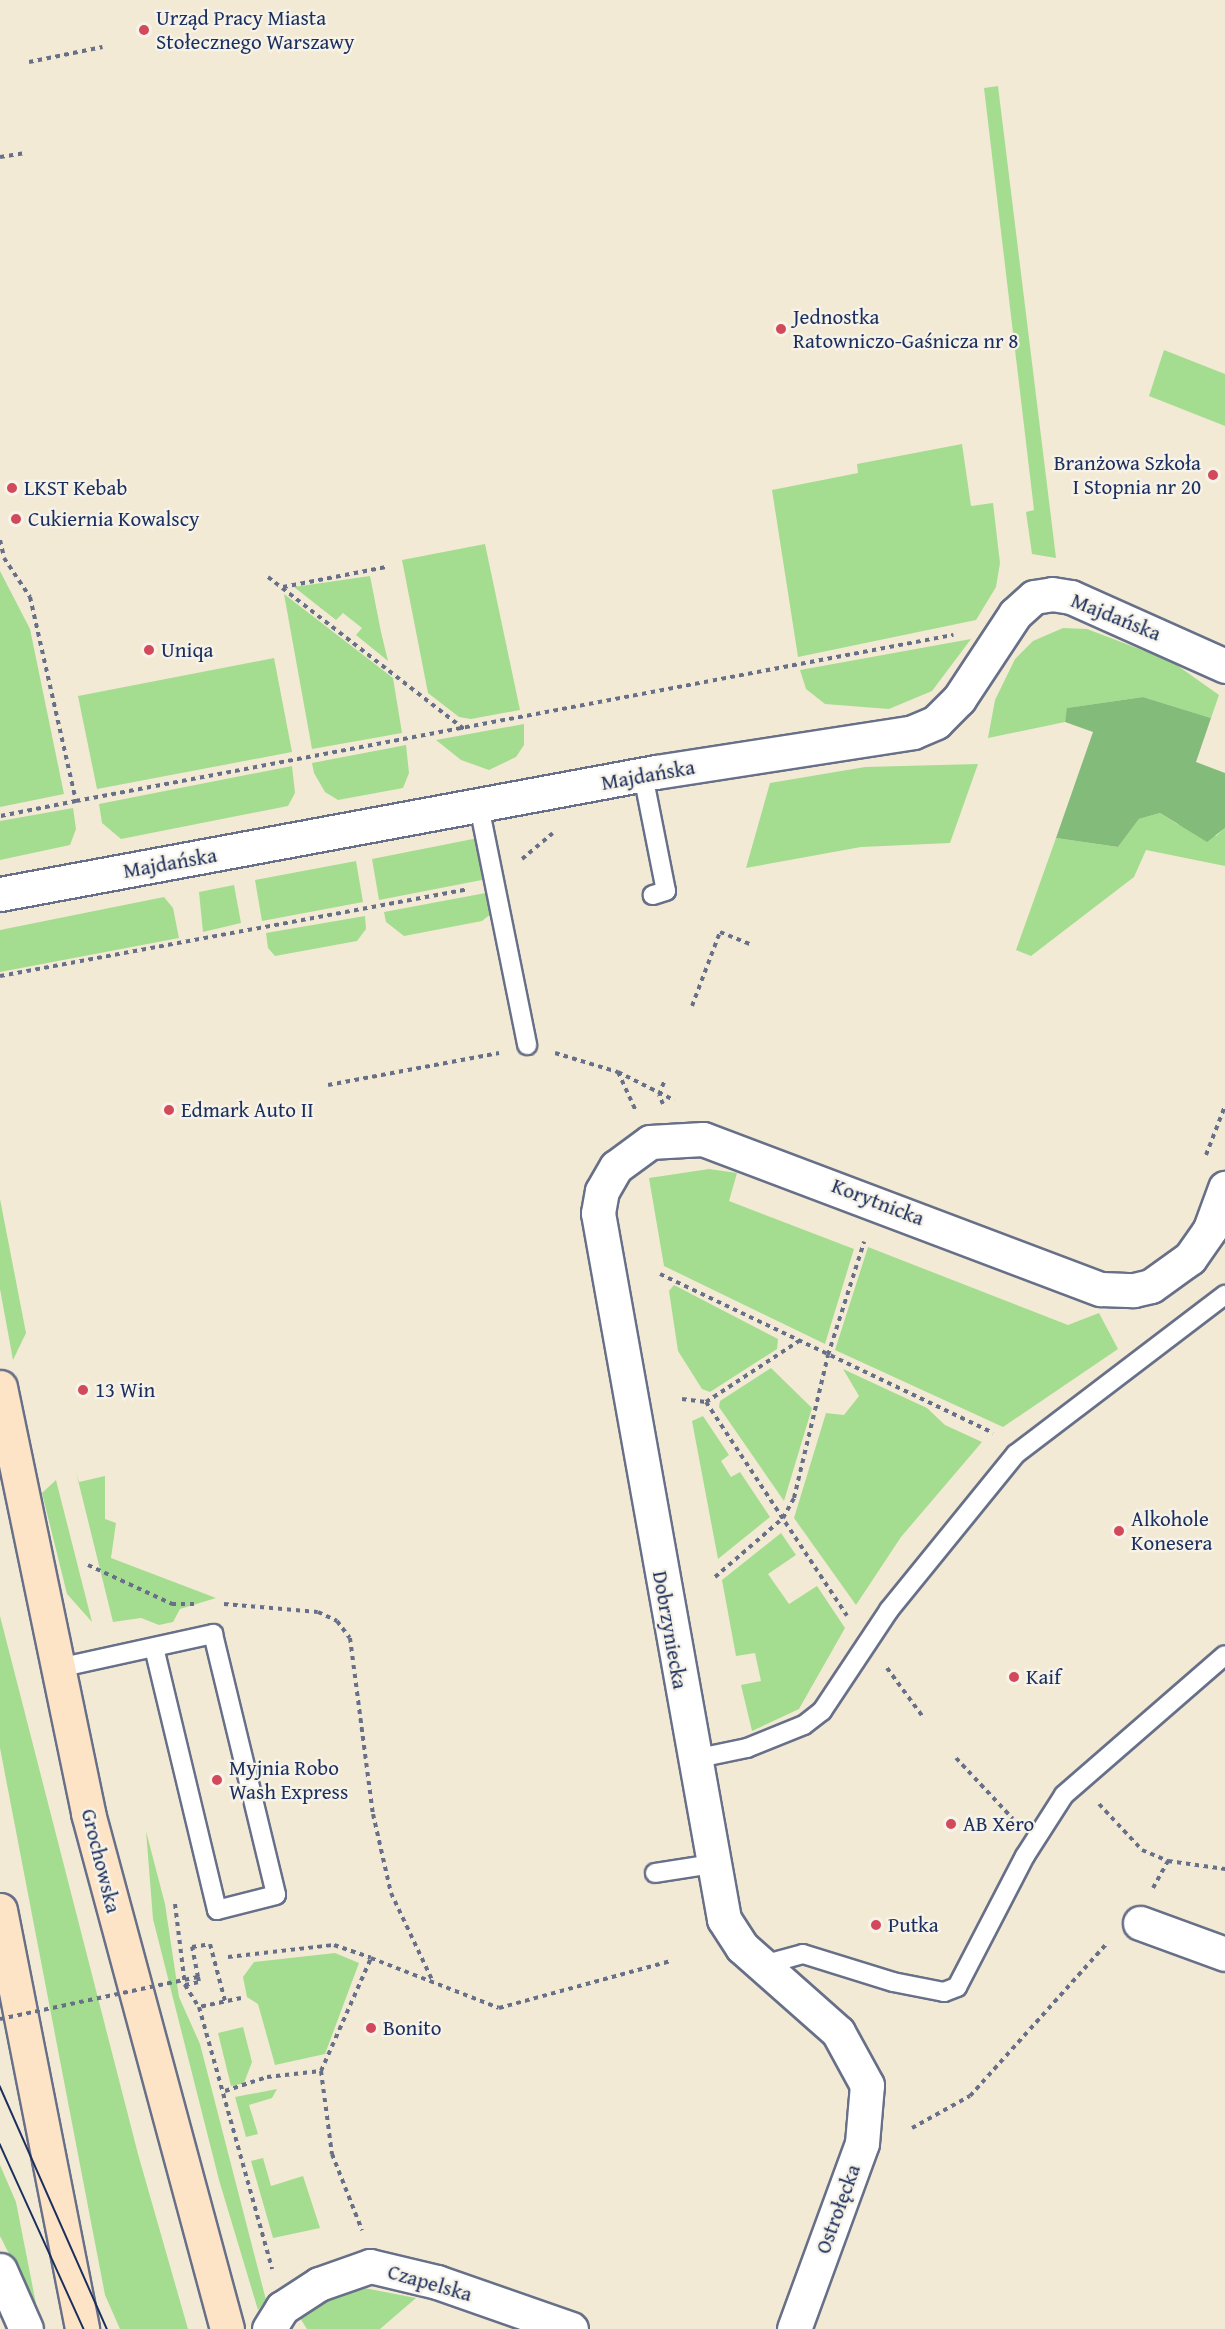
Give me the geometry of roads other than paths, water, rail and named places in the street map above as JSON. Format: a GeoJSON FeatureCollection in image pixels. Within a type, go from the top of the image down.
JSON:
{"type":"FeatureCollection","features":[{"type":"Feature","properties":{"kind":"main road","name":"Grochowska"},"geometry":{"type":"LineString","coordinates":[[0,1387],[88,1813],[227,2329]]}},
{"type":"Feature","properties":{"kind":"main road"},"geometry":{"type":"LineString","coordinates":[[0,1910],[82,2329]]}},
{"type":"Feature","properties":{"kind":"street","name":"Majdańska"},"geometry":{"type":"LineString","coordinates":[[0,894],[643,775],[880,738],[936,722],[958,699],[1015,614],[1034,597],[1052,594],[1071,597],[1225,666]]}},
{"type":"Feature","properties":{"kind":"street","name":"Korytnicka"},"geometry":{"type":"LineString","coordinates":[[650,1142],[677,1138],[721,1145],[1101,1289],[1152,1286],[1170,1276],[1210,1229],[1225,1188]]}},
{"type":"Feature","properties":{"kind":"street","name":"Dobrzyniecka"},"geometry":{"type":"LineString","coordinates":[[650,1142],[616,1167],[602,1191],[598,1213],[712,1864],[724,1919],[742,1947],[838,2032],[867,2085]]}},
{"type":"Feature","properties":{"kind":"street"},"geometry":{"type":"LineString","coordinates":[[1140,1923],[1225,1954]]}},
{"type":"Feature","properties":{"kind":"street","name":"Ostrołęcka"},"geometry":{"type":"LineString","coordinates":[[794,2329],[862,2143],[867,2085]]}},
{"type":"Feature","properties":{"kind":"street","name":"Czapelska"},"geometry":{"type":"LineString","coordinates":[[275,2319],[319,2284],[370,2266],[437,2282],[571,2329]]}},
{"type":"Feature","properties":{"kind":"street"},"geometry":{"type":"LineString","coordinates":[[0,2270],[26,2329]]}},
{"type":"Feature","properties":{"kind":"lane"},"geometry":{"type":"LineString","coordinates":[[643,775],[666,891],[653,895]]}},
{"type":"Feature","properties":{"kind":"lane"},"geometry":{"type":"LineString","coordinates":[[479,806],[527,1045]]}},
{"type":"Feature","properties":{"kind":"lane"},"geometry":{"type":"LineString","coordinates":[[694,1759],[747,1749],[804,1725],[822,1711],[854,1671],[889,1610],[1016,1454],[1225,1295]]}},
{"type":"Feature","properties":{"kind":"lane"},"geometry":{"type":"LineString","coordinates":[[58,1668],[213,1634],[276,1895],[217,1910],[154,1648]]}},
{"type":"Feature","properties":{"kind":"lane"},"geometry":{"type":"LineString","coordinates":[[763,1965],[803,1954],[893,1982],[944,1992],[957,1987],[1045,1820],[1081,1778],[1225,1654]]}},
{"type":"Feature","properties":{"kind":"lane"},"geometry":{"type":"LineString","coordinates":[[655,1873],[712,1864]]}},
{"type":"Feature","properties":{"kind":"tram line"},"geometry":{"type":"LineString","coordinates":[[0,2086],[107,2329]]}},
{"type":"Feature","properties":{"kind":"tram line"},"geometry":{"type":"LineString","coordinates":[[0,2144],[84,2329]]}},
{"type":"Feature","properties":{"kind":"place","name":"Urząd Pracy Miasta Stołecznego Warszawy"},"geometry":{"type":"Point","coordinates":[144,30]}},
{"type":"Feature","properties":{"kind":"place","name":"Jednostka Ratowniczo-Gaśnicza nr 8"},"geometry":{"type":"Point","coordinates":[781,329]}},
{"type":"Feature","properties":{"kind":"place","name":"Branżowa Szkoła I Stopnia nr 20"},"geometry":{"type":"Point","coordinates":[1213,475]}},
{"type":"Feature","properties":{"kind":"place","name":"LKST Kebab"},"geometry":{"type":"Point","coordinates":[12,488]}},
{"type":"Feature","properties":{"kind":"place","name":"Cukiernia Kowalscy"},"geometry":{"type":"Point","coordinates":[16,519]}},
{"type":"Feature","properties":{"kind":"place","name":"Uniqa"},"geometry":{"type":"Point","coordinates":[149,650]}},
{"type":"Feature","properties":{"kind":"place","name":"Edmark Auto II"},"geometry":{"type":"Point","coordinates":[169,1110]}},
{"type":"Feature","properties":{"kind":"place","name":"13 Win"},"geometry":{"type":"Point","coordinates":[83,1390]}},
{"type":"Feature","properties":{"kind":"place","name":"Alkohole Konesera"},"geometry":{"type":"Point","coordinates":[1119,1531]}},
{"type":"Feature","properties":{"kind":"place","name":"Kaif"},"geometry":{"type":"Point","coordinates":[1014,1677]}},
{"type":"Feature","properties":{"kind":"place","name":"Myjnia Robo Wash Express"},"geometry":{"type":"Point","coordinates":[217,1780]}},
{"type":"Feature","properties":{"kind":"place","name":"AB Xero"},"geometry":{"type":"Point","coordinates":[951,1824]}},
{"type":"Feature","properties":{"kind":"place","name":"Putka"},"geometry":{"type":"Point","coordinates":[876,1925]}},
{"type":"Feature","properties":{"kind":"place","name":"Bonito"},"geometry":{"type":"Point","coordinates":[371,2028]}}]}
